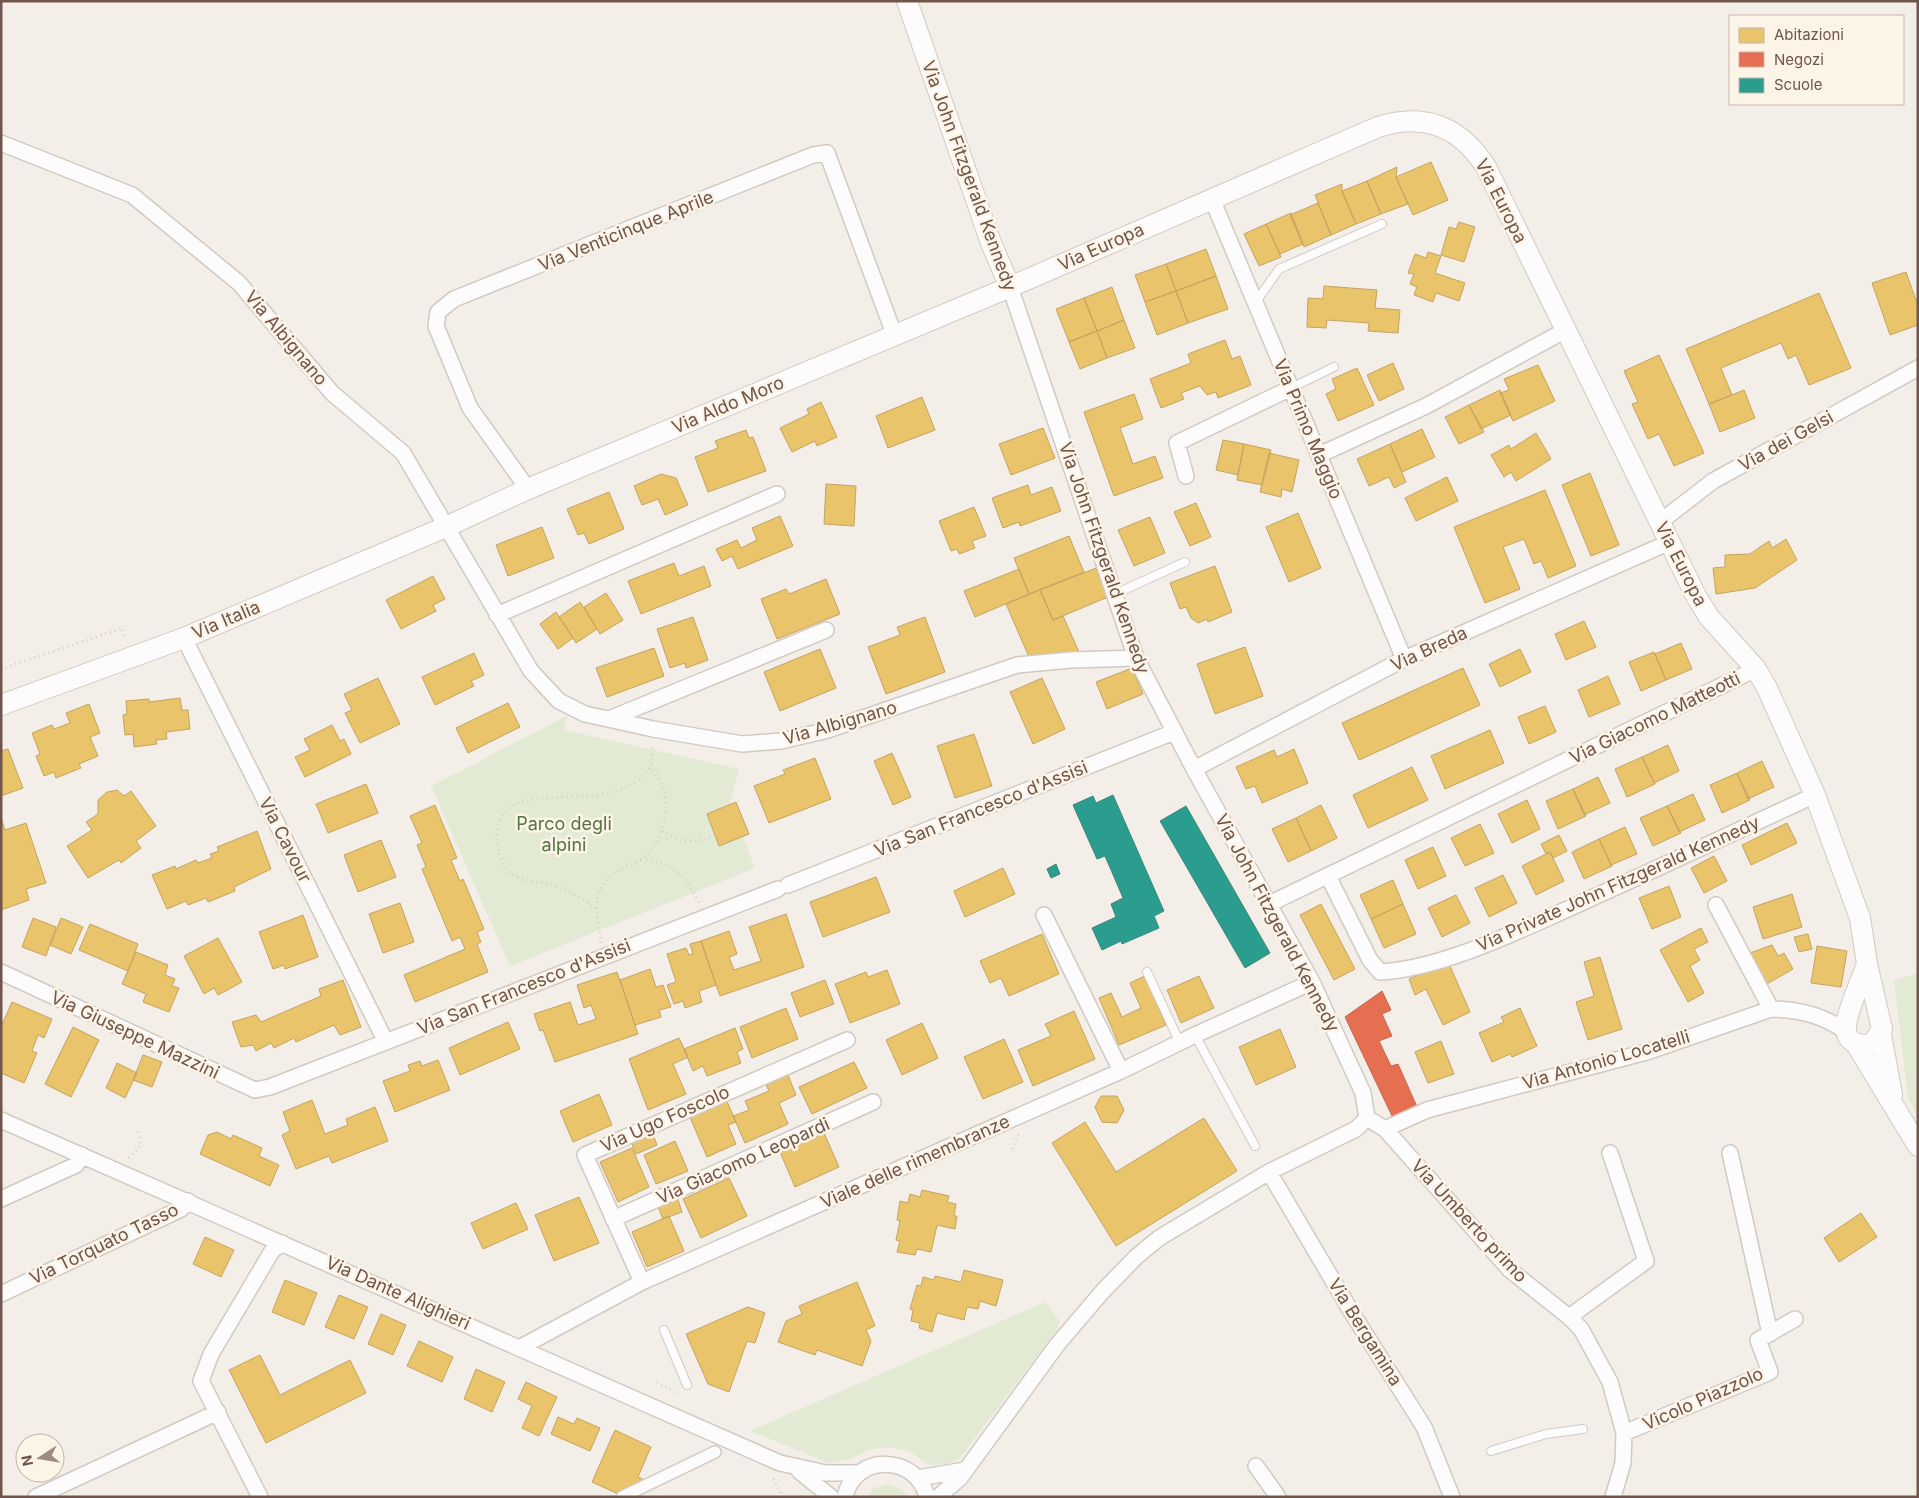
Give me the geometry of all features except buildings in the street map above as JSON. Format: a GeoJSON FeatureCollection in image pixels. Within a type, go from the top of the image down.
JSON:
{"type":"FeatureCollection","features":[{"type":"Feature","properties":{"kind":"street","name":"Via John Fitzgerald Kennedy"},"geometry":{"type":"LineString","coordinates":[[907,1],[991,243],[1010,287],[1136,658],[1194,769],[1312,982],[1363,1093],[1366,1118]]}},
{"type":"Feature","properties":{"kind":"street","name":"Via Europa"},"geometry":{"type":"LineString","coordinates":[[1010,287],[1390,123],[1414,121],[1441,126],[1467,143],[1486,167],[1696,596],[1709,617],[1756,669]]}},
{"type":"Feature","properties":{"kind":"street","name":"Via Albignano"},"geometry":{"type":"LineString","coordinates":[[1,143],[132,195],[239,283],[332,393],[403,453],[448,526],[497,615],[532,671],[558,701],[586,714],[653,729],[742,744],[781,741],[828,730],[1017,665],[1071,660],[1136,658]]}},
{"type":"Feature","properties":{"kind":"street","name":"Via Venticinque Aprile"},"geometry":{"type":"LineString","coordinates":[[528,489],[470,408],[436,326],[438,312],[454,299],[813,155],[827,153],[894,334]]}},
{"type":"Feature","properties":{"kind":"street","name":"Via Primo Maggio"},"geometry":{"type":"LineString","coordinates":[[1212,199],[1404,659]]}},
{"type":"Feature","properties":{"kind":"street","name":"Via Aldo Moro"},"geometry":{"type":"LineString","coordinates":[[448,526],[528,489],[1010,287]]}},
{"type":"Feature","properties":{"kind":"street"},"geometry":{"type":"LineString","coordinates":[[1319,455],[1426,406],[1566,330]]}},
{"type":"Feature","properties":{"kind":"street","name":"Via dei Gelsi"},"geometry":{"type":"LineString","coordinates":[[1660,522],[1714,482],[1918,368]]}},
{"type":"Feature","properties":{"kind":"street"},"geometry":{"type":"LineString","coordinates":[[1186,476],[1176,443],[1291,388]]}},
{"type":"Feature","properties":{"kind":"street"},"geometry":{"type":"LineString","coordinates":[[497,615],[777,494]]}},
{"type":"Feature","properties":{"kind":"street","name":"Via Italia"},"geometry":{"type":"LineString","coordinates":[[1,705],[184,638],[448,526]]}},
{"type":"Feature","properties":{"kind":"street","name":"Via Breda"},"geometry":{"type":"LineString","coordinates":[[1194,769],[1404,659],[1670,542]]}},
{"type":"Feature","properties":{"kind":"street"},"geometry":{"type":"LineString","coordinates":[[609,719],[826,630]]}},
{"type":"Feature","properties":{"kind":"street","name":"Via Cavour"},"geometry":{"type":"LineString","coordinates":[[184,638],[386,1042]]}},
{"type":"Feature","properties":{"kind":"street","name":"Via Giacomo Matteotti"},"geometry":{"type":"LineString","coordinates":[[1269,904],[1756,669],[1767,688],[1815,795],[1860,918],[1867,964],[1878,1013]]}},
{"type":"Feature","properties":{"kind":"street","name":"Via San Francesco d'Assisi"},"geometry":{"type":"LineString","coordinates":[[270,1087],[1174,732]]}},
{"type":"Feature","properties":{"kind":"street","name":"Via Private John Fitzgerald Kennedy"},"geometry":{"type":"LineString","coordinates":[[1328,876],[1370,960],[1380,972],[1399,971],[1480,947],[1815,795]]}},
{"type":"Feature","properties":{"kind":"street"},"geometry":{"type":"LineString","coordinates":[[1716,905],[1771,1009]]}},
{"type":"Feature","properties":{"kind":"street"},"geometry":{"type":"LineString","coordinates":[[1044,915],[1121,1071]]}},
{"type":"Feature","properties":{"kind":"street","name":"Via Giacomo Matteotti"},"geometry":{"type":"LineString","coordinates":[[1850,1030],[1867,964]]}},
{"type":"Feature","properties":{"kind":"street","name":"Via Giuseppe Mazzini"},"geometry":{"type":"LineString","coordinates":[[1,972],[234,1082],[255,1090],[270,1087]]}},
{"type":"Feature","properties":{"kind":"street","name":"Viale delle rimembranze"},"geometry":{"type":"LineString","coordinates":[[521,1347],[642,1282],[1121,1071],[1312,982]]}},
{"type":"Feature","properties":{"kind":"street","name":"Via Antonio Locatelli"},"geometry":{"type":"LineString","coordinates":[[1384,1129],[1427,1110],[1650,1051],[1771,1009],[1792,1009],[1829,1020],[1850,1030],[1918,1146]]}},
{"type":"Feature","properties":{"kind":"street","name":"Via Antonio Locatelli"},"geometry":{"type":"LineString","coordinates":[[1878,1013],[1894,1107]]}},
{"type":"Feature","properties":{"kind":"street"},"geometry":{"type":"LineString","coordinates":[[1850,1030],[1862,1046],[1873,1043],[1881,1034]]}},
{"type":"Feature","properties":{"kind":"street","name":"Via Ugo Foscolo"},"geometry":{"type":"LineString","coordinates":[[642,1282],[585,1155],[847,1040]]}},
{"type":"Feature","properties":{"kind":"street","name":"Via Giacomo Leopardi"},"geometry":{"type":"LineString","coordinates":[[613,1219],[873,1102]]}},
{"type":"Feature","properties":{"kind":"street"},"geometry":{"type":"LineString","coordinates":[[938,1497],[960,1478],[1057,1345],[1136,1257],[1159,1238],[1269,1172],[1356,1129],[1366,1118],[1384,1129]]}},
{"type":"Feature","properties":{"kind":"street","name":"Via Dante Alighieri"},"geometry":{"type":"LineString","coordinates":[[1,1120],[793,1467],[808,1476],[831,1497]]}},
{"type":"Feature","properties":{"kind":"street","name":"Via Umberto primo"},"geometry":{"type":"LineString","coordinates":[[1384,1129],[1510,1270],[1581,1329],[1610,1382],[1623,1463],[1613,1497]]}},
{"type":"Feature","properties":{"kind":"street"},"geometry":{"type":"LineString","coordinates":[[1568,1317],[1646,1261],[1610,1153]]}},
{"type":"Feature","properties":{"kind":"street"},"geometry":{"type":"LineString","coordinates":[[1730,1153],[1770,1334],[1795,1320]]}},
{"type":"Feature","properties":{"kind":"street"},"geometry":{"type":"LineString","coordinates":[[1,1199],[76,1165],[82,1155]]}},
{"type":"Feature","properties":{"kind":"street","name":"Via Bergamina"},"geometry":{"type":"LineString","coordinates":[[1269,1172],[1352,1313],[1424,1427],[1452,1497]]}},
{"type":"Feature","properties":{"kind":"street","name":"Via Torquato Tasso"},"geometry":{"type":"LineString","coordinates":[[1,1294],[181,1210],[188,1201]]}},
{"type":"Feature","properties":{"kind":"street"},"geometry":{"type":"LineString","coordinates":[[260,1497],[201,1380],[211,1354],[272,1251],[282,1243]]}},
{"type":"Feature","properties":{"kind":"street","name":"Vicolo Piazzolo"},"geometry":{"type":"LineString","coordinates":[[1619,1430],[1770,1372],[1758,1340],[1770,1334]]}},
{"type":"Feature","properties":{"kind":"street"},"geometry":{"type":"LineString","coordinates":[[36,1497],[218,1412]]}},
{"type":"Feature","properties":{"kind":"street"},"geometry":{"type":"LineString","coordinates":[[622,1497],[715,1452]]}},
{"type":"Feature","properties":{"kind":"street","name":"Via Dante Alighieri"},"geometry":{"type":"LineString","coordinates":[[793,1467],[826,1473],[860,1473],[868,1467],[890,1464],[910,1471],[918,1478]]}},
{"type":"Feature","properties":{"kind":"street"},"geometry":{"type":"LineString","coordinates":[[1256,1466],[1278,1497]]}},
{"type":"Feature","properties":{"kind":"street"},"geometry":{"type":"LineString","coordinates":[[927,1497],[918,1478],[965,1470]]}},
{"type":"Feature","properties":{"kind":"street"},"geometry":{"type":"LineString","coordinates":[[845,1497],[851,1481],[860,1473]]}},
{"type":"Feature","properties":{"kind":"lane"},"geometry":{"type":"LineString","coordinates":[[1255,303],[1279,269],[1382,224]]}},
{"type":"Feature","properties":{"kind":"lane"},"geometry":{"type":"LineString","coordinates":[[1291,388],[1334,367]]}},
{"type":"Feature","properties":{"kind":"lane"},"geometry":{"type":"LineString","coordinates":[[1115,594],[1185,562]]}},
{"type":"Feature","properties":{"kind":"lane"},"geometry":{"type":"LineString","coordinates":[[1146,972],[1180,1043]]}},
{"type":"Feature","properties":{"kind":"lane"},"geometry":{"type":"LineString","coordinates":[[1195,1035],[1255,1146]]}},
{"type":"Feature","properties":{"kind":"lane"},"geometry":{"type":"LineString","coordinates":[[664,1330],[687,1385]]}},
{"type":"Feature","properties":{"kind":"lane"},"geometry":{"type":"LineString","coordinates":[[1491,1451],[1546,1434],[1583,1429]]}},
{"type":"Feature","properties":{"kind":"path"},"geometry":{"type":"LineString","coordinates":[[1,669],[122,628],[127,643]]}},
{"type":"Feature","properties":{"kind":"path"},"geometry":{"type":"LineString","coordinates":[[598,931],[596,908],[598,894],[606,880],[650,852],[662,831],[666,802],[664,788],[651,766],[653,729]]}},
{"type":"Feature","properties":{"kind":"path"},"geometry":{"type":"LineString","coordinates":[[596,908],[575,894],[552,885],[522,879],[513,875],[498,852],[497,832],[500,823],[506,814],[522,802],[597,795],[616,791],[634,784],[651,766]]}},
{"type":"Feature","properties":{"kind":"path"},"geometry":{"type":"LineString","coordinates":[[662,831],[681,841],[691,843],[712,836]]}},
{"type":"Feature","properties":{"kind":"path"},"geometry":{"type":"LineString","coordinates":[[640,860],[668,866],[684,878],[694,892]]}},
{"type":"Feature","properties":{"kind":"path"},"geometry":{"type":"LineString","coordinates":[[127,1160],[141,1145],[138,1132]]}},
{"type":"Feature","properties":{"kind":"path"},"geometry":{"type":"LineString","coordinates":[[658,1382],[678,1394],[676,1400]]}},
{"type":"Feature","properties":{"kind":"path"},"geometry":{"type":"LineString","coordinates":[[773,1479],[783,1497]]}},
{"type":"Feature","properties":{"kind":"green space","name":"Parco degli alpini"},"geometry":{"type":"Polygon","coordinates":[[[567,716],[564,730],[739,769],[730,804],[755,868],[510,966],[431,786],[567,716]]]}},
{"type":"Feature","properties":{"kind":"green space"},"geometry":{"type":"Polygon","coordinates":[[[1918,973],[1918,1116],[1908,1098],[1894,981],[1918,973]]]}},
{"type":"Feature","properties":{"kind":"green space"},"geometry":{"type":"Polygon","coordinates":[[[1045,1302],[1060,1322],[1056,1331],[959,1459],[948,1464],[929,1465],[911,1452],[890,1447],[869,1450],[851,1459],[829,1463],[750,1431],[1045,1302]]]}},
{"type":"Feature","properties":{"kind":"green space"},"geometry":{"type":"Polygon","coordinates":[[[888,1484],[902,1489],[908,1497],[868,1497],[874,1488],[888,1484]]]}}]}
